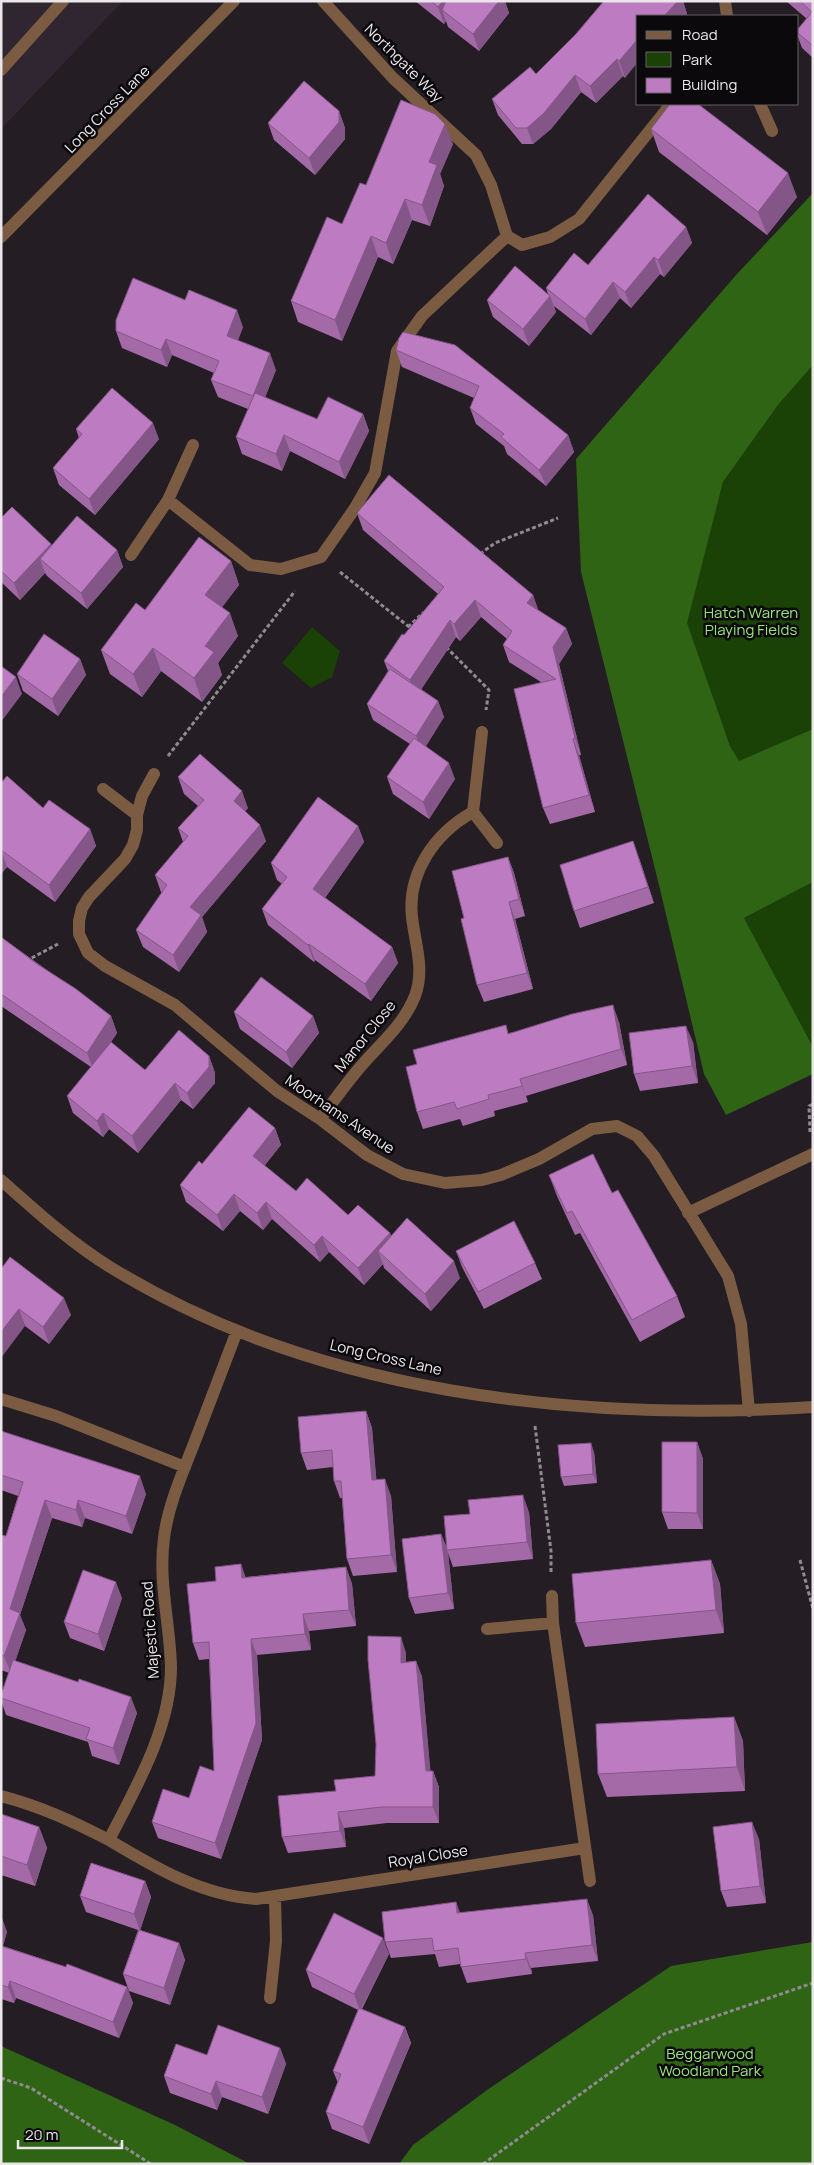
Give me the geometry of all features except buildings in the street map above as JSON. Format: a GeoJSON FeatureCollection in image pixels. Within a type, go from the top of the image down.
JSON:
{"type":"FeatureCollection","features":[{"type":"Feature","properties":{"kind":"street"},"geometry":{"type":"LineString","coordinates":[[1,70],[63,1]]}},
{"type":"Feature","properties":{"kind":"street","name":"Long Cross Lane"},"geometry":{"type":"LineString","coordinates":[[1,237],[234,1]]}},
{"type":"Feature","properties":{"kind":"street","name":"Northgate Way"},"geometry":{"type":"LineString","coordinates":[[323,1],[393,78],[476,155],[491,185],[507,236]]}},
{"type":"Feature","properties":{"kind":"street"},"geometry":{"type":"LineString","coordinates":[[725,1],[728,15]]}},
{"type":"Feature","properties":{"kind":"street"},"geometry":{"type":"LineString","coordinates":[[168,500],[250,564],[281,569],[321,557],[355,508],[375,473],[398,351],[422,316],[507,236],[522,245],[550,237],[579,219],[670,105]]}},
{"type":"Feature","properties":{"kind":"street"},"geometry":{"type":"LineString","coordinates":[[760,105],[772,131]]}},
{"type":"Feature","properties":{"kind":"street"},"geometry":{"type":"LineString","coordinates":[[131,555],[168,500],[192,446]]}},
{"type":"Feature","properties":{"kind":"street"},"geometry":{"type":"LineString","coordinates":[[482,732],[473,812],[497,843]]}},
{"type":"Feature","properties":{"kind":"street"},"geometry":{"type":"LineString","coordinates":[[79,934],[79,920],[82,908],[89,897],[124,859],[133,845],[137,830],[136,815],[142,796],[154,774]]}},
{"type":"Feature","properties":{"kind":"street"},"geometry":{"type":"LineString","coordinates":[[103,790],[136,815]]}},
{"type":"Feature","properties":{"kind":"street","name":"Manor Close"},"geometry":{"type":"LineString","coordinates":[[320,1119],[348,1081],[384,1042],[408,1009],[418,983],[419,954],[412,917],[411,895],[415,879],[428,851],[438,839],[473,812]]}},
{"type":"Feature","properties":{"kind":"street","name":"Moorhams Avenue"},"geometry":{"type":"LineString","coordinates":[[79,934],[88,953],[105,966],[175,1005],[277,1091],[320,1119],[367,1156],[403,1174],[445,1183],[464,1182],[501,1175],[539,1159],[592,1129],[617,1126],[628,1130],[646,1144],[728,1276],[736,1300],[746,1357],[748,1411]]}},
{"type":"Feature","properties":{"kind":"street"},"geometry":{"type":"LineString","coordinates":[[688,1213],[813,1154]]}},
{"type":"Feature","properties":{"kind":"street","name":"Long Cross Lane"},"geometry":{"type":"LineString","coordinates":[[1,1180],[64,1234],[109,1267],[190,1311],[237,1331],[368,1372],[532,1403],[674,1412],[748,1411],[813,1407]]}},
{"type":"Feature","properties":{"kind":"street","name":"Majestic Road"},"geometry":{"type":"LineString","coordinates":[[109,1840],[148,1761],[167,1704],[171,1666],[162,1564],[164,1536],[185,1467],[237,1331]]}},
{"type":"Feature","properties":{"kind":"street"},"geometry":{"type":"LineString","coordinates":[[1,1399],[56,1416],[185,1467]]}},
{"type":"Feature","properties":{"kind":"street"},"geometry":{"type":"LineString","coordinates":[[552,1596],[553,1623],[590,1881]]}},
{"type":"Feature","properties":{"kind":"street"},"geometry":{"type":"LineString","coordinates":[[487,1629],[553,1623]]}},
{"type":"Feature","properties":{"kind":"street"},"geometry":{"type":"LineString","coordinates":[[1,1796],[31,1804],[109,1840]]}},
{"type":"Feature","properties":{"kind":"street","name":"Royal Close"},"geometry":{"type":"LineString","coordinates":[[109,1840],[175,1878],[241,1898],[275,1897],[585,1848]]}},
{"type":"Feature","properties":{"kind":"street"},"geometry":{"type":"LineString","coordinates":[[270,1998],[276,1941],[275,1897]]}},
{"type":"Feature","properties":{"kind":"path"},"geometry":{"type":"LineString","coordinates":[[477,556],[495,543],[558,518]]}},
{"type":"Feature","properties":{"kind":"path"},"geometry":{"type":"LineString","coordinates":[[154,774],[321,557],[415,632]]}},
{"type":"Feature","properties":{"kind":"path"},"geometry":{"type":"LineString","coordinates":[[408,628],[429,607]]}},
{"type":"Feature","properties":{"kind":"path"},"geometry":{"type":"LineString","coordinates":[[438,643],[463,662],[489,690],[482,732]]}},
{"type":"Feature","properties":{"kind":"path"},"geometry":{"type":"LineString","coordinates":[[21,966],[28,959],[79,934]]}},
{"type":"Feature","properties":{"kind":"path"},"geometry":{"type":"LineString","coordinates":[[532,1403],[551,1551],[552,1596]]}},
{"type":"Feature","properties":{"kind":"path"},"geometry":{"type":"LineString","coordinates":[[800,1560],[813,1609]]}},
{"type":"Feature","properties":{"kind":"path"},"geometry":{"type":"LineString","coordinates":[[483,2164],[664,2034],[813,1983]]}},
{"type":"Feature","properties":{"kind":"path"},"geometry":{"type":"LineString","coordinates":[[1,2078],[31,2088],[151,2164]]}},
{"type":"Feature","properties":{"kind":"shaded area"},"geometry":{"type":"Polygon","coordinates":[[[1,1],[123,1],[1,129],[1,1]]]}},
{"type":"Feature","properties":{"kind":"green space"},"geometry":{"type":"Polygon","coordinates":[[[813,193],[813,365],[778,405],[723,482],[687,623],[730,746],[739,761],[813,729],[813,882],[744,918],[813,1047],[813,1074],[726,1115],[704,1074],[581,572],[576,459],[737,274],[813,193]]]}},
{"type":"Feature","properties":{"kind":"green space","name":"Hatch Warren Playing Fields"},"geometry":{"type":"Polygon","coordinates":[[[813,365],[813,729],[739,762],[730,746],[686,623],[723,482],[778,405],[813,365]]]}},
{"type":"Feature","properties":{"kind":"green space"},"geometry":{"type":"Polygon","coordinates":[[[312,627],[340,651],[332,677],[311,688],[282,663],[312,627]]]}},
{"type":"Feature","properties":{"kind":"green space"},"geometry":{"type":"Polygon","coordinates":[[[813,882],[813,1047],[744,918],[813,882]]]}},
{"type":"Feature","properties":{"kind":"green space","name":"Beggarwood Woodland Park"},"geometry":{"type":"Polygon","coordinates":[[[813,1942],[813,2164],[399,2164],[413,2145],[487,2090],[671,1966],[813,1942]]]}},
{"type":"Feature","properties":{"kind":"green space"},"geometry":{"type":"Polygon","coordinates":[[[1,2046],[175,2125],[250,2164],[1,2164],[1,2046]]]}}]}
